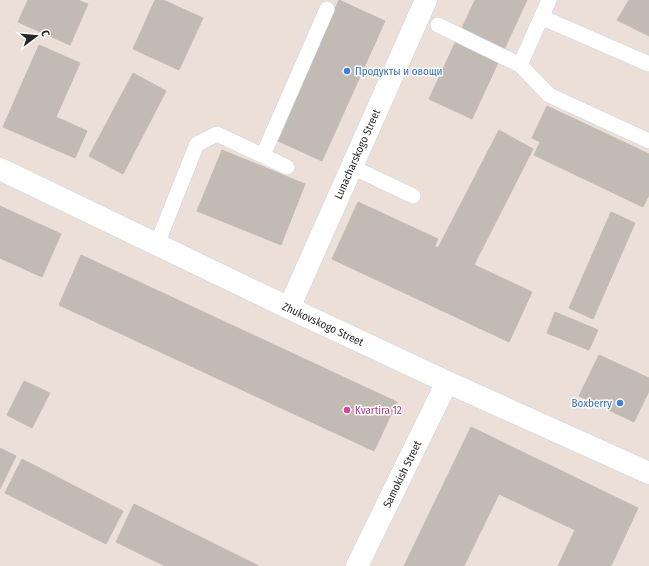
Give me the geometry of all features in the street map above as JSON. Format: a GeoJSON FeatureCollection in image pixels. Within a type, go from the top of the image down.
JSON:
{"type":"FeatureCollection","features":[{"type":"Feature","properties":{"kind":"main road","name":"Lunacharskogo Street"},"geometry":{"type":"LineString","coordinates":[[290,308],[426,0]]}},
{"type":"Feature","properties":{"kind":"main road","name":"Zhukovskogo Street"},"geometry":{"type":"LineString","coordinates":[[0,169],[447,382],[649,473]]}},
{"type":"Feature","properties":{"kind":"main road","name":"Samokish Street"},"geometry":{"type":"LineString","coordinates":[[357,566],[447,382]]}},
{"type":"Feature","properties":{"kind":"lane"},"geometry":{"type":"LineString","coordinates":[[520,65],[549,0]]}},
{"type":"Feature","properties":{"kind":"lane"},"geometry":{"type":"LineString","coordinates":[[263,155],[326,9]]}},
{"type":"Feature","properties":{"kind":"lane"},"geometry":{"type":"LineString","coordinates":[[542,17],[649,64]]}},
{"type":"Feature","properties":{"kind":"lane"},"geometry":{"type":"LineString","coordinates":[[438,25],[520,65],[549,95],[649,141]]}},
{"type":"Feature","properties":{"kind":"lane"},"geometry":{"type":"LineString","coordinates":[[157,244],[197,144],[217,134],[288,167]]}},
{"type":"Feature","properties":{"kind":"lane"},"geometry":{"type":"LineString","coordinates":[[352,167],[413,196]]}},
{"type":"Feature","properties":{"kind":"building"},"geometry":{"type":"Polygon","coordinates":[[[28,0],[78,0],[88,4],[70,45],[18,22],[28,0]]]}},
{"type":"Feature","properties":{"kind":"building"},"geometry":{"type":"Polygon","coordinates":[[[155,0],[163,0],[203,18],[179,70],[133,49],[155,0]]]}},
{"type":"Feature","properties":{"kind":"building"},"geometry":{"type":"Polygon","coordinates":[[[339,0],[385,21],[322,161],[276,140],[339,0]]]}},
{"type":"Feature","properties":{"kind":"building"},"geometry":{"type":"Polygon","coordinates":[[[475,0],[527,0],[472,119],[429,99],[475,0]]]}},
{"type":"Feature","properties":{"kind":"building"},"geometry":{"type":"Polygon","coordinates":[[[629,0],[649,0],[649,36],[617,20],[629,0]]]}},
{"type":"Feature","properties":{"kind":"building"},"geometry":{"type":"Polygon","coordinates":[[[39,45],[80,63],[56,117],[87,131],[75,158],[3,127],[39,45]]]}},
{"type":"Feature","properties":{"kind":"building"},"geometry":{"type":"Polygon","coordinates":[[[133,73],[166,91],[123,174],[89,156],[133,73]]]}},
{"type":"Feature","properties":{"kind":"building"},"geometry":{"type":"Polygon","coordinates":[[[547,106],[649,154],[649,195],[643,207],[534,155],[540,142],[532,138],[547,106]]]}},
{"type":"Feature","properties":{"kind":"building"},"geometry":{"type":"Polygon","coordinates":[[[499,130],[533,149],[474,265],[438,248],[499,130]]]}},
{"type":"Feature","properties":{"kind":"building"},"geometry":{"type":"Polygon","coordinates":[[[222,150],[305,184],[281,245],[197,211],[222,150]]]}},
{"type":"Feature","properties":{"kind":"building"},"geometry":{"type":"Polygon","coordinates":[[[358,202],[438,239],[411,296],[332,259],[358,202]]]}},
{"type":"Feature","properties":{"kind":"building"},"geometry":{"type":"Polygon","coordinates":[[[0,206],[61,234],[42,277],[0,258],[0,206]]]}},
{"type":"Feature","properties":{"kind":"building"},"geometry":{"type":"Polygon","coordinates":[[[611,212],[635,223],[593,319],[569,308],[611,212]]]}},
{"type":"Feature","properties":{"kind":"building"},"geometry":{"type":"Polygon","coordinates":[[[434,246],[532,292],[509,342],[411,296],[434,246]]]}},
{"type":"Feature","properties":{"kind":"building"},"geometry":{"type":"Polygon","coordinates":[[[81,255],[397,402],[374,451],[59,305],[81,255]]]}},
{"type":"Feature","properties":{"kind":"building"},"geometry":{"type":"Polygon","coordinates":[[[555,312],[598,330],[589,350],[547,333],[555,312]]]}},
{"type":"Feature","properties":{"kind":"building"},"geometry":{"type":"Polygon","coordinates":[[[599,355],[649,378],[649,391],[634,422],[579,396],[599,355]]]}},
{"type":"Feature","properties":{"kind":"building"},"geometry":{"type":"Polygon","coordinates":[[[24,381],[50,393],[32,428],[7,415],[24,381]]]}},
{"type":"Feature","properties":{"kind":"building"},"geometry":{"type":"Polygon","coordinates":[[[471,427],[638,508],[611,566],[558,566],[575,530],[499,494],[464,566],[404,566],[471,427]]]}},
{"type":"Feature","properties":{"kind":"building"},"geometry":{"type":"Polygon","coordinates":[[[0,448],[16,456],[0,489],[0,448]]]}},
{"type":"Feature","properties":{"kind":"building"},"geometry":{"type":"Polygon","coordinates":[[[22,459],[123,511],[106,544],[5,493],[22,459]]]}},
{"type":"Feature","properties":{"kind":"building"},"geometry":{"type":"Polygon","coordinates":[[[134,504],[259,566],[165,566],[116,542],[134,504]]]}},
{"type":"Feature","properties":{"kind":"place","name":"Продукты и овощи"},"geometry":{"type":"Point","coordinates":[347,71]}},
{"type":"Feature","properties":{"kind":"place","name":"Boxberry"},"geometry":{"type":"Point","coordinates":[620,403]}},
{"type":"Feature","properties":{"kind":"place","name":"Kvartira 12"},"geometry":{"type":"Point","coordinates":[347,410]}}]}
